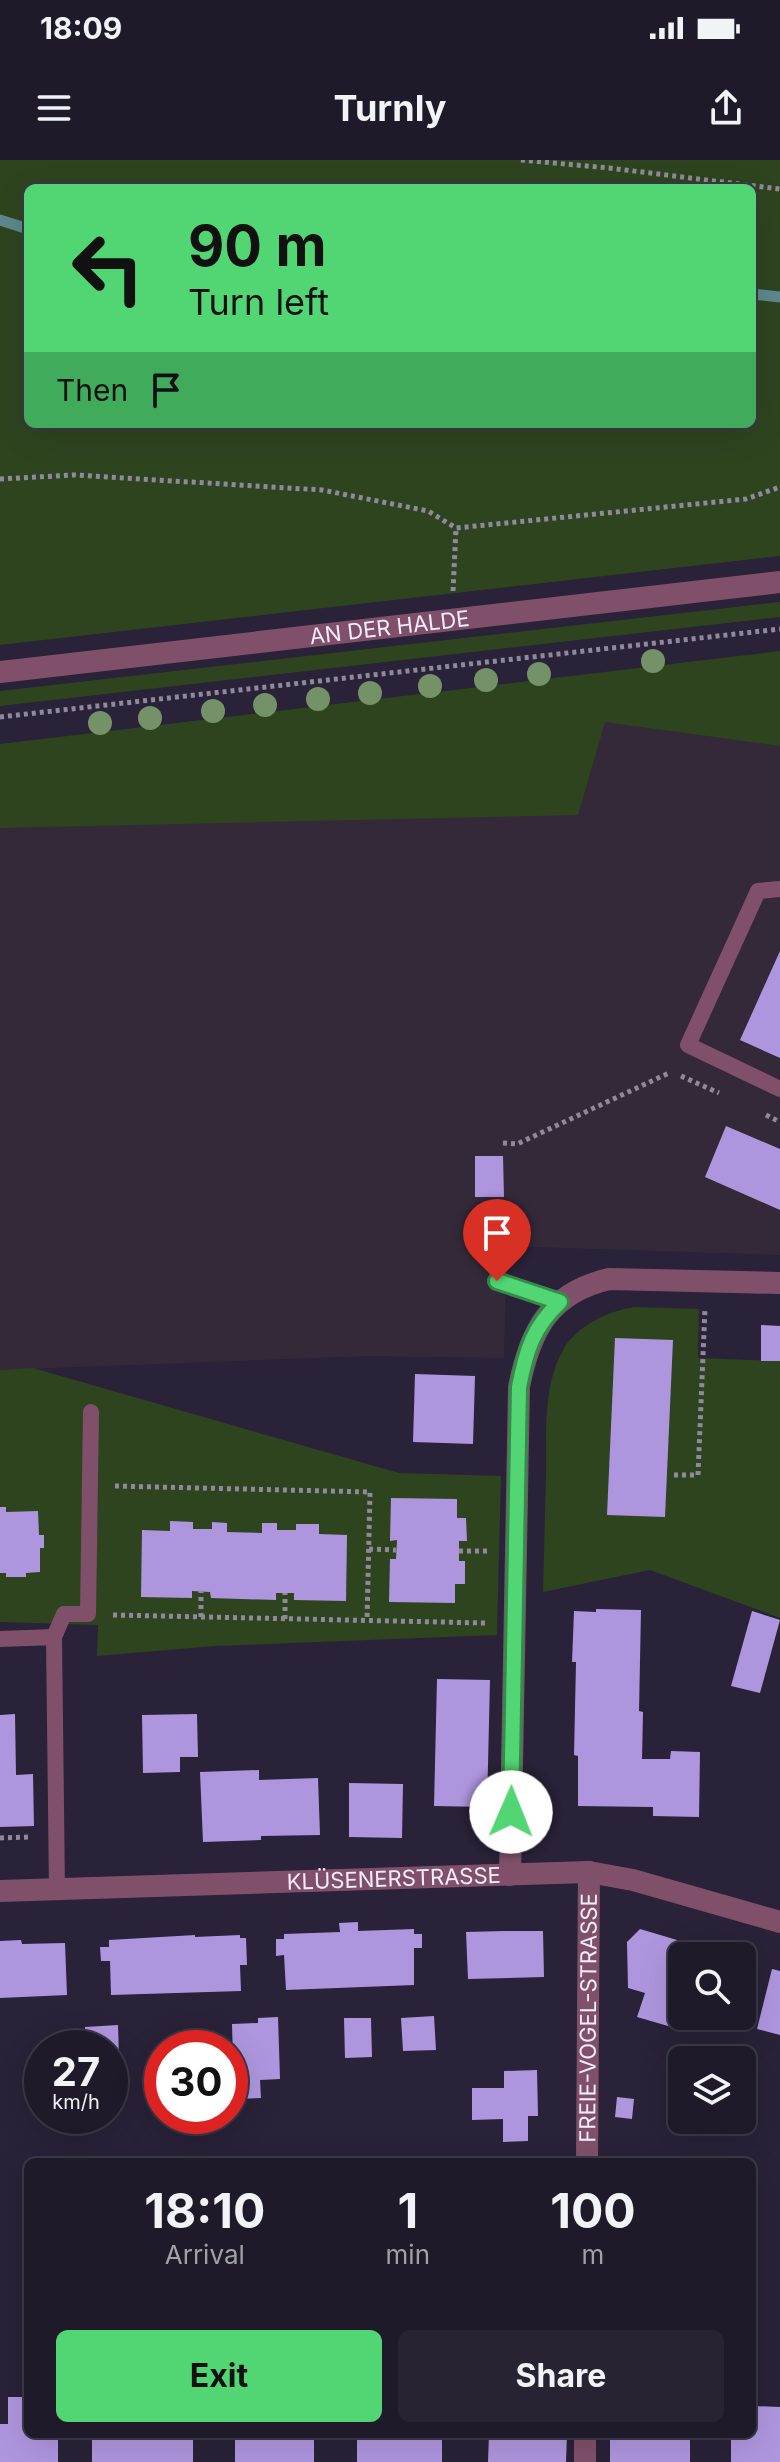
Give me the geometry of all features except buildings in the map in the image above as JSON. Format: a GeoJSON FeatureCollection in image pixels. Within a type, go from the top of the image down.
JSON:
{"type":"FeatureCollection","features":[{"type":"Feature","properties":{"kind":"street","name":"AN DER HALDE"},"geometry":{"type":"LineString","coordinates":[[0,672],[780,582]]}},
{"type":"Feature","properties":{"kind":"street"},"geometry":{"type":"LineString","coordinates":[[510,1875],[519,1387],[532,1337],[547,1314],[560,1302],[596,1282],[609,1279],[780,1283]]}},
{"type":"Feature","properties":{"kind":"street","name":"KLÜSENERSTRASSE"},"geometry":{"type":"LineString","coordinates":[[0,1891],[589,1872],[633,1880],[780,1922]]}},
{"type":"Feature","properties":{"kind":"street","name":"FREIE-VOGEL-STRASSE"},"geometry":{"type":"LineString","coordinates":[[587,2158],[589,1872]]}},
{"type":"Feature","properties":{"kind":"street"},"geometry":{"type":"LineString","coordinates":[[585,2438],[585,2462]]}},
{"type":"Feature","properties":{"kind":"lane"},"geometry":{"type":"LineString","coordinates":[[780,889],[758,891],[688,1045],[780,1089]]}},
{"type":"Feature","properties":{"kind":"lane"},"geometry":{"type":"LineString","coordinates":[[497,1281],[560,1302]]}},
{"type":"Feature","properties":{"kind":"lane"},"geometry":{"type":"LineString","coordinates":[[57,1890],[54,1637],[64,1614],[88,1614],[91,1412]]}},
{"type":"Feature","properties":{"kind":"lane"},"geometry":{"type":"LineString","coordinates":[[0,1639],[54,1637]]}},
{"type":"Feature","properties":{"kind":"path"},"geometry":{"type":"LineString","coordinates":[[521,160],[739,184]]}},
{"type":"Feature","properties":{"kind":"path"},"geometry":{"type":"LineString","coordinates":[[756,186],[780,189]]}},
{"type":"Feature","properties":{"kind":"path"},"geometry":{"type":"LineString","coordinates":[[0,479],[74,475],[322,490],[428,511],[456,528],[746,499],[780,487]]}},
{"type":"Feature","properties":{"kind":"path"},"geometry":{"type":"LineString","coordinates":[[452,620],[456,528]]}},
{"type":"Feature","properties":{"kind":"path","name":"AN DER HALDE"},"geometry":{"type":"LineString","coordinates":[[0,717],[780,629]]}},
{"type":"Feature","properties":{"kind":"path"},"geometry":{"type":"LineString","coordinates":[[503,1143],[517,1144],[671,1072]]}},
{"type":"Feature","properties":{"kind":"path"},"geometry":{"type":"LineString","coordinates":[[681,1076],[732,1099]]}},
{"type":"Feature","properties":{"kind":"path"},"geometry":{"type":"LineString","coordinates":[[674,1475],[698,1475],[707,1280]]}},
{"type":"Feature","properties":{"kind":"path"},"geometry":{"type":"LineString","coordinates":[[90,1486],[370,1492],[367,1621]]}},
{"type":"Feature","properties":{"kind":"path"},"geometry":{"type":"LineString","coordinates":[[369,1549],[396,1550]]}},
{"type":"Feature","properties":{"kind":"path"},"geometry":{"type":"LineString","coordinates":[[201,1591],[201,1617]]}},
{"type":"Feature","properties":{"kind":"path"},"geometry":{"type":"LineString","coordinates":[[285,1593],[285,1619]]}},
{"type":"Feature","properties":{"kind":"path"},"geometry":{"type":"LineString","coordinates":[[125,1615],[516,1624]]}},
{"type":"Feature","properties":{"kind":"shaded area"},"geometry":{"type":"Polygon","coordinates":[[[780,651],[780,1255],[507,1246],[504,1358],[368,1356],[0,1370],[0,764],[780,651]]]}},
{"type":"Feature","properties":{"kind":"green space"},"geometry":{"type":"Polygon","coordinates":[[[0,160],[780,160],[780,556],[0,645],[0,160]]]}},
{"type":"Feature","properties":{"kind":"green space"},"geometry":{"type":"Polygon","coordinates":[[[780,602],[780,617],[0,706],[0,691],[780,602]]]}},
{"type":"Feature","properties":{"kind":"green space"},"geometry":{"type":"Polygon","coordinates":[[[780,651],[780,746],[605,722],[578,815],[0,828],[0,744],[780,651]]]}},
{"type":"Feature","properties":{"kind":"green space"},"geometry":{"type":"Polygon","coordinates":[[[634,1307],[699,1309],[698,1358],[780,1361],[780,1618],[650,1570],[543,1592],[547,1412],[556,1365],[569,1341],[584,1327],[614,1312],[634,1307]]]}},
{"type":"Feature","properties":{"kind":"green space"},"geometry":{"type":"Polygon","coordinates":[[[33,1368],[399,1473],[501,1476],[497,1635],[215,1646],[97,1656],[98,1625],[0,1622],[0,1370],[33,1368]]]}},
{"type":"Feature","properties":{"kind":"waterway"},"geometry":{"type":"LineString","coordinates":[[0,220],[24,228]]}},
{"type":"Feature","properties":{"kind":"waterway"},"geometry":{"type":"LineString","coordinates":[[756,294],[780,297]]}},
{"type":"Feature","properties":{"kind":"route"},"geometry":{"type":"LineString","coordinates":[[497,1281],[560,1302],[547,1314],[532,1337],[519,1387],[511,1812]]}}]}
